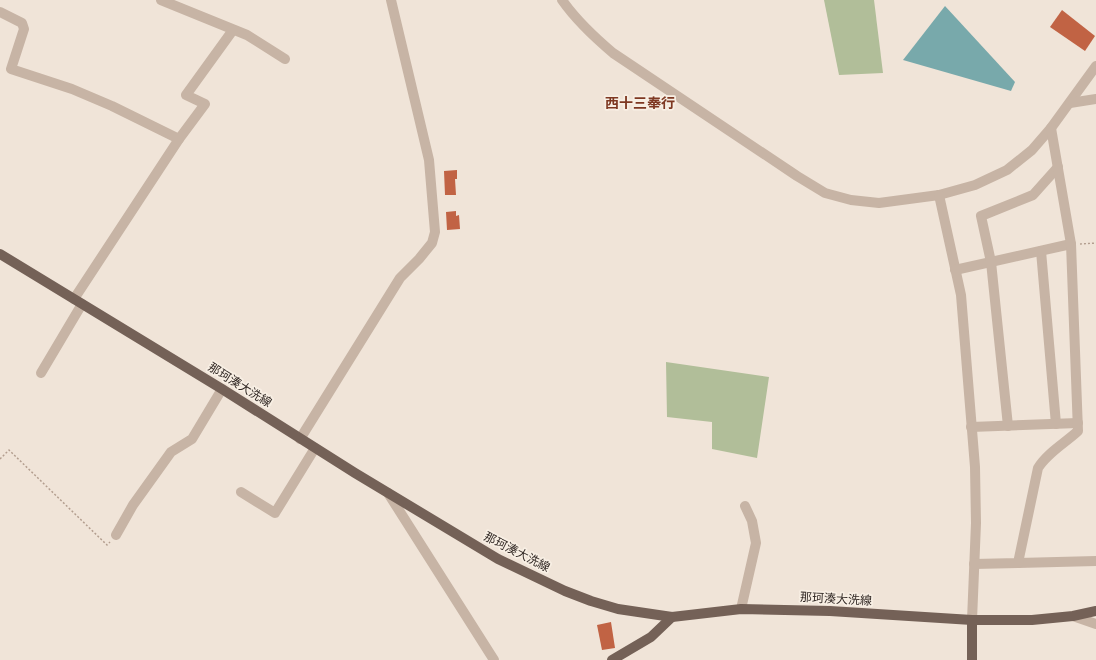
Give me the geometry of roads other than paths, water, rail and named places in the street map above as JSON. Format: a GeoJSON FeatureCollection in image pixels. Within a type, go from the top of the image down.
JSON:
{"type":"FeatureCollection","features":[{"type":"Feature","properties":{"kind":"main road","name":"那珂湊大洗線"},"geometry":{"type":"LineString","coordinates":[[0,254],[498,559],[565,591],[618,609],[672,617],[741,609],[830,611],[972,620],[1032,620],[1073,616],[1096,611]]}},
{"type":"Feature","properties":{"kind":"main road"},"geometry":{"type":"LineString","coordinates":[[612,660],[651,637],[672,617]]}},
{"type":"Feature","properties":{"kind":"main road"},"geometry":{"type":"LineString","coordinates":[[972,620],[972,660]]}},
{"type":"Feature","properties":{"kind":"street"},"geometry":{"type":"LineString","coordinates":[[161,0],[247,35],[285,59]]}},
{"type":"Feature","properties":{"kind":"street"},"geometry":{"type":"LineString","coordinates":[[300,439],[400,278],[419,259],[432,243],[435,232],[429,160],[391,0]]}},
{"type":"Feature","properties":{"kind":"street"},"geometry":{"type":"LineString","coordinates":[[562,0],[570,12],[613,53],[797,176],[825,193],[851,200],[879,204],[939,195],[975,185],[1007,170],[1032,150],[1051,128],[1096,66]]}},
{"type":"Feature","properties":{"kind":"street"},"geometry":{"type":"LineString","coordinates":[[0,12],[22,23],[24,29],[11,69],[72,89],[112,106],[179,139]]}},
{"type":"Feature","properties":{"kind":"street"},"geometry":{"type":"LineString","coordinates":[[41,373],[78,301],[179,139],[205,104],[186,95],[233,30]]}},
{"type":"Feature","properties":{"kind":"street"},"geometry":{"type":"LineString","coordinates":[[1070,103],[1096,99]]}},
{"type":"Feature","properties":{"kind":"street"},"geometry":{"type":"LineString","coordinates":[[1018,564],[1038,468],[1044,458],[1078,431],[1071,244],[1051,128]]}},
{"type":"Feature","properties":{"kind":"street"},"geometry":{"type":"LineString","coordinates":[[1008,426],[991,262],[981,216],[1033,195],[1058,168]]}},
{"type":"Feature","properties":{"kind":"street"},"geometry":{"type":"LineString","coordinates":[[939,195],[961,295],[972,428],[975,467],[976,523],[972,620]]}},
{"type":"Feature","properties":{"kind":"street"},"geometry":{"type":"LineString","coordinates":[[956,270],[1071,244]]}},
{"type":"Feature","properties":{"kind":"street"},"geometry":{"type":"LineString","coordinates":[[1041,251],[1056,424]]}},
{"type":"Feature","properties":{"kind":"street"},"geometry":{"type":"LineString","coordinates":[[116,535],[133,505],[171,452],[192,439],[222,389]]}},
{"type":"Feature","properties":{"kind":"street"},"geometry":{"type":"LineString","coordinates":[[972,428],[1078,423]]}},
{"type":"Feature","properties":{"kind":"street"},"geometry":{"type":"LineString","coordinates":[[241,492],[275,513],[315,448]]}},
{"type":"Feature","properties":{"kind":"street"},"geometry":{"type":"LineString","coordinates":[[388,493],[494,660]]}},
{"type":"Feature","properties":{"kind":"street"},"geometry":{"type":"LineString","coordinates":[[741,609],[756,543],[752,521],[745,506]]}},
{"type":"Feature","properties":{"kind":"street"},"geometry":{"type":"LineString","coordinates":[[974,564],[1096,561]]}},
{"type":"Feature","properties":{"kind":"street"},"geometry":{"type":"LineString","coordinates":[[1073,616],[1096,624]]}},
{"type":"Feature","properties":{"kind":"water"},"geometry":{"type":"Polygon","coordinates":[[[945,6],[1015,82],[1011,91],[903,60],[945,6]]]}},
{"type":"Feature","properties":{"kind":"district","name":"西十三奉行"},"geometry":{"type":"Point","coordinates":[640,103]}}]}
